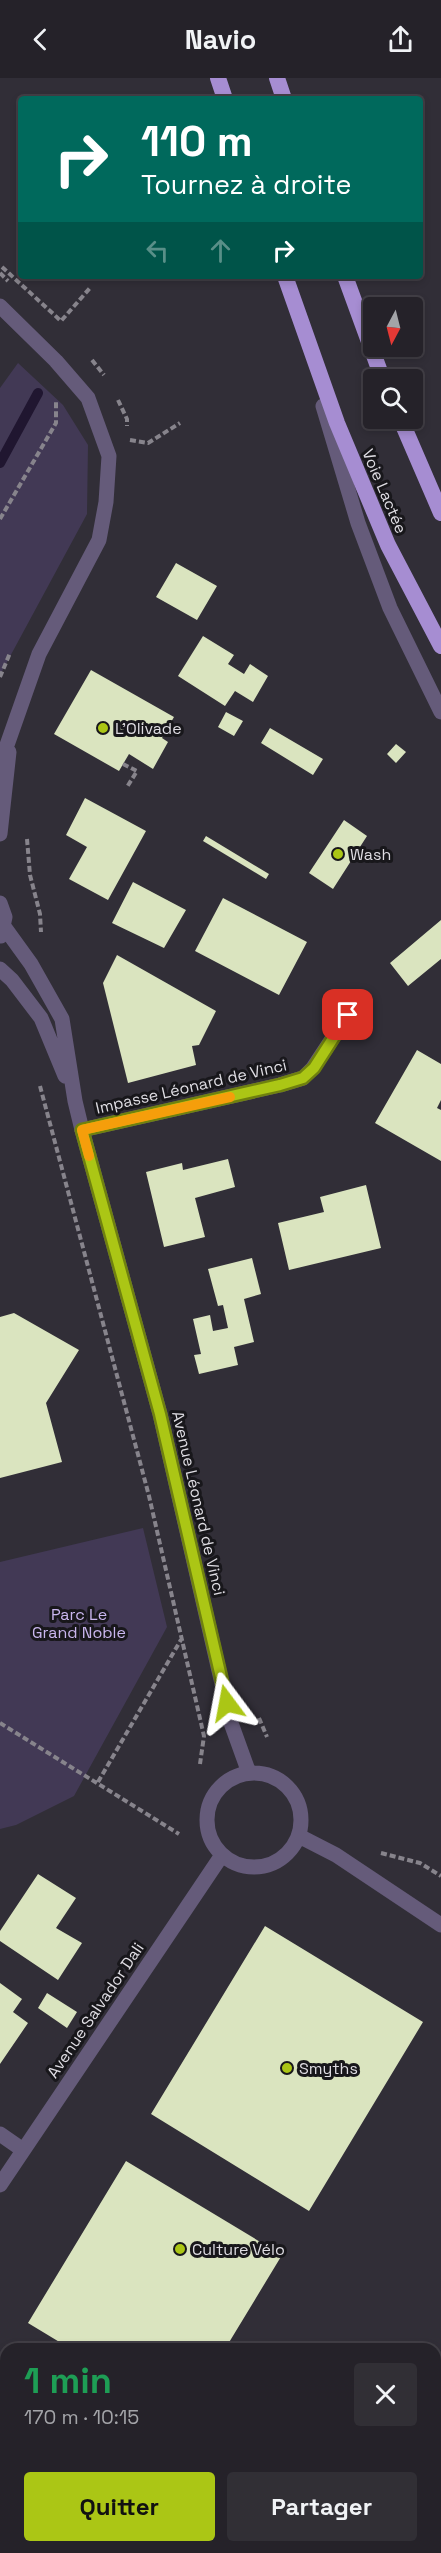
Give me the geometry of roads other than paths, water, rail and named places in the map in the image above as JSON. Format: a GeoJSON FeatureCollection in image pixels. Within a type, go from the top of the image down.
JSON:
{"type":"FeatureCollection","features":[{"type":"Feature","properties":{"kind":"highway"},"geometry":{"type":"LineString","coordinates":[[218,78],[224,96]]}},
{"type":"Feature","properties":{"kind":"highway"},"geometry":{"type":"LineString","coordinates":[[277,78],[283,96]]}},
{"type":"Feature","properties":{"kind":"highway"},"geometry":{"type":"LineString","coordinates":[[346,279],[379,369]]}},
{"type":"Feature","properties":{"kind":"highway","name":"Voie Lactée"},"geometry":{"type":"LineString","coordinates":[[286,281],[337,423],[388,545],[441,646]]}},
{"type":"Feature","properties":{"kind":"highway"},"geometry":{"type":"LineString","coordinates":[[405,429],[441,513]]}},
{"type":"Feature","properties":{"kind":"street"},"geometry":{"type":"LineString","coordinates":[[286,281],[358,523],[390,608],[441,712]]}},
{"type":"Feature","properties":{"kind":"street"},"geometry":{"type":"LineString","coordinates":[[0,306],[56,361],[88,398],[109,456],[106,502],[99,540],[39,654],[0,765]]}},
{"type":"Feature","properties":{"kind":"street"},"geometry":{"type":"LineString","coordinates":[[0,834],[12,731]]}},
{"type":"Feature","properties":{"kind":"street"},"geometry":{"type":"LineString","coordinates":[[0,903],[5,916],[2,933]]}},
{"type":"Feature","properties":{"kind":"street","name":"Avenue Léonard de Vinci"},"geometry":{"type":"LineString","coordinates":[[2,933],[31,964],[62,1019],[82,1130],[160,1414],[231,1723],[249,1773]]}},
{"type":"Feature","properties":{"kind":"street","name":"Avenue Léonard de Vinci"},"geometry":{"type":"LineString","coordinates":[[0,969],[12,980],[41,1018],[75,1101]]}},
{"type":"Feature","properties":{"kind":"street","name":"Impasse Léonard de Vinci"},"geometry":{"type":"LineString","coordinates":[[82,1130],[303,1078],[314,1068],[348,1015]]}},
{"type":"Feature","properties":{"kind":"street"},"geometry":{"type":"LineString","coordinates":[[249,1773],[274,1778],[293,1793],[299,1807],[301,1826],[299,1836],[292,1849],[282,1858],[263,1867],[243,1867],[222,1855],[208,1833],[209,1807],[217,1791],[227,1782],[249,1773]]}},
{"type":"Feature","properties":{"kind":"street"},"geometry":{"type":"LineString","coordinates":[[299,1836],[336,1855],[441,1924]]}},
{"type":"Feature","properties":{"kind":"street","name":"Avenue Salvador Dali"},"geometry":{"type":"LineString","coordinates":[[0,2185],[222,1855]]}},
{"type":"Feature","properties":{"kind":"street"},"geometry":{"type":"LineString","coordinates":[[0,2134],[24,2150]]}},
{"type":"Feature","properties":{"kind":"waterway"},"geometry":{"type":"LineString","coordinates":[[0,463],[38,393]]}},
{"type":"Feature","properties":{"kind":"place","name":"L'Olivade"},"geometry":{"type":"Point","coordinates":[103,728]}},
{"type":"Feature","properties":{"kind":"place","name":"Wash"},"geometry":{"type":"Point","coordinates":[338,854]}},
{"type":"Feature","properties":{"kind":"place","name":"Smyths"},"geometry":{"type":"Point","coordinates":[287,2068]}},
{"type":"Feature","properties":{"kind":"place","name":"Culture Vélo"},"geometry":{"type":"Point","coordinates":[180,2249]}},
{"type":"Feature","properties":{"kind":"park label","name":"Parc Le Grand Noble"},"geometry":{"type":"Point","coordinates":[79,1623]}}]}
